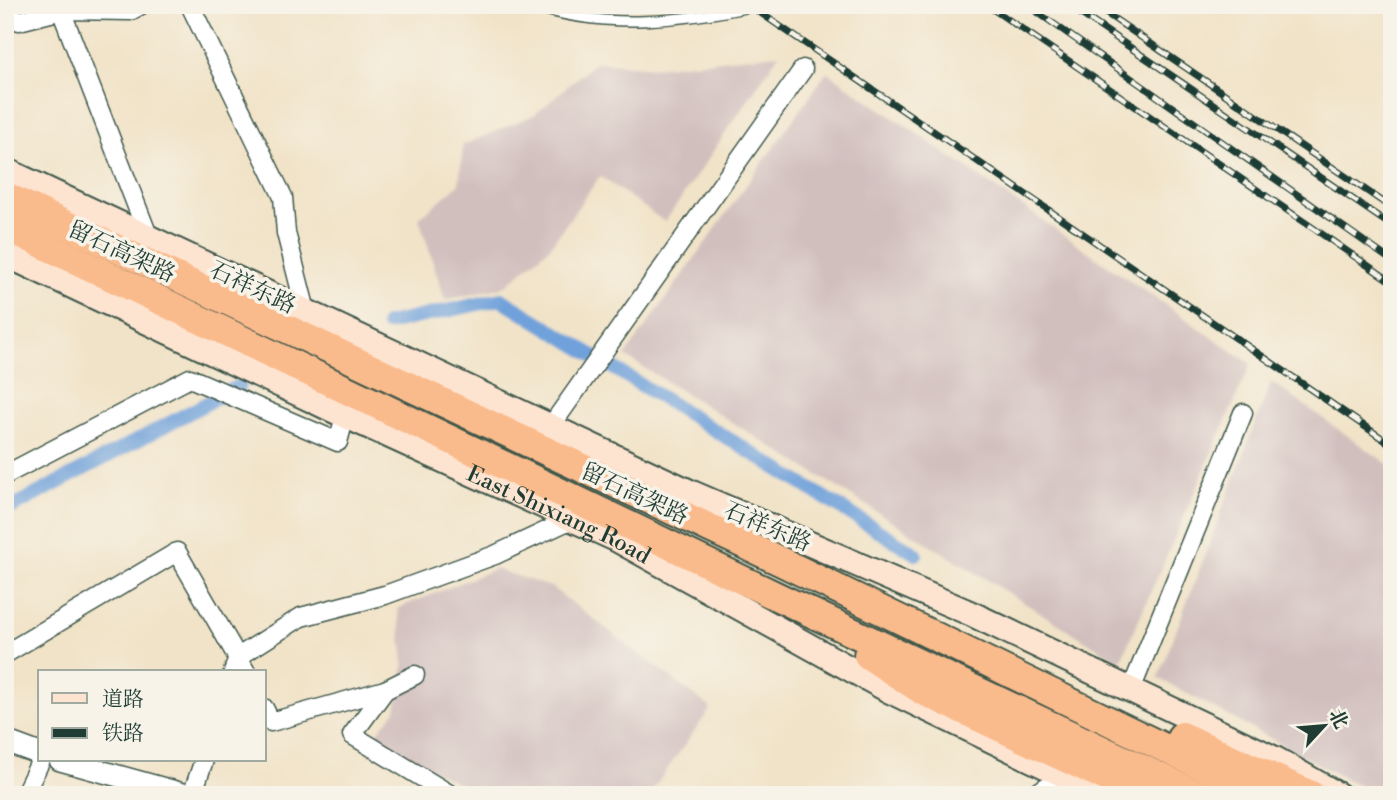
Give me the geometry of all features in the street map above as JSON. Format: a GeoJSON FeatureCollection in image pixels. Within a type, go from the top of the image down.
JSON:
{"type":"FeatureCollection","features":[{"type":"Feature","properties":{"kind":"highway","name":"留石高架路"},"geometry":{"type":"LineString","coordinates":[[5,195],[549,439],[1198,784]]}},
{"type":"Feature","properties":{"kind":"highway","name":"留石高架路"},"geometry":{"type":"LineString","coordinates":[[5,226],[535,478],[780,598],[1198,784],[1261,795]]}},
{"type":"Feature","properties":{"kind":"highway"},"geometry":{"type":"LineString","coordinates":[[782,562],[866,586],[1311,795]]}},
{"type":"Feature","properties":{"kind":"highway"},"geometry":{"type":"LineString","coordinates":[[780,598],[923,691],[1144,795]]}},
{"type":"Feature","properties":{"kind":"main road","name":"石祥东路"},"geometry":{"type":"LineString","coordinates":[[5,170],[306,311],[549,439],[692,493],[972,614],[1275,759],[1338,795]]}},
{"type":"Feature","properties":{"kind":"main road","name":"East Shixiang Road"},"geometry":{"type":"LineString","coordinates":[[5,254],[345,416],[616,539],[890,691],[1105,795]]}},
{"type":"Feature","properties":{"kind":"street"},"geometry":{"type":"LineString","coordinates":[[5,10],[19,22],[61,8],[130,10],[141,5]]}},
{"type":"Feature","properties":{"kind":"street"},"geometry":{"type":"LineString","coordinates":[[190,5],[282,197],[286,233],[306,311]]}},
{"type":"Feature","properties":{"kind":"street"},"geometry":{"type":"LineString","coordinates":[[61,8],[149,238]]}},
{"type":"Feature","properties":{"kind":"street"},"geometry":{"type":"LineString","coordinates":[[549,439],[581,384],[803,69]]}},
{"type":"Feature","properties":{"kind":"street"},"geometry":{"type":"LineString","coordinates":[[5,475],[190,378],[338,442],[345,416]]}},
{"type":"Feature","properties":{"kind":"street"},"geometry":{"type":"LineString","coordinates":[[1131,690],[1242,413]]}},
{"type":"Feature","properties":{"kind":"street"},"geometry":{"type":"LineString","coordinates":[[5,654],[177,552],[239,667],[300,617],[386,595],[495,555],[572,519]]}},
{"type":"Feature","properties":{"kind":"street"},"geometry":{"type":"LineString","coordinates":[[266,712],[271,722],[384,690],[415,675]]}},
{"type":"Feature","properties":{"kind":"street"},"geometry":{"type":"LineString","coordinates":[[384,690],[352,735],[451,795]]}},
{"type":"Feature","properties":{"kind":"street"},"geometry":{"type":"LineString","coordinates":[[5,741],[38,753]]}},
{"type":"Feature","properties":{"kind":"street"},"geometry":{"type":"LineString","coordinates":[[24,795],[39,762]]}},
{"type":"Feature","properties":{"kind":"street"},"geometry":{"type":"LineString","coordinates":[[67,762],[189,795],[203,762]]}},
{"type":"Feature","properties":{"kind":"street"},"geometry":{"type":"LineString","coordinates":[[1034,795],[1064,775]]}},
{"type":"Feature","properties":{"kind":"lane"},"geometry":{"type":"LineString","coordinates":[[530,5],[593,20],[704,18],[760,5]]}},
{"type":"Feature","properties":{"kind":"shaded area"},"geometry":{"type":"Polygon","coordinates":[[[779,54],[665,222],[600,176],[549,248],[504,287],[445,300],[419,218],[459,184],[463,145],[534,115],[596,62],[654,67],[779,54]]]}},
{"type":"Feature","properties":{"kind":"shaded area"},"geometry":{"type":"Polygon","coordinates":[[[827,72],[1251,364],[1120,662],[625,356],[827,72]]]}},
{"type":"Feature","properties":{"kind":"shaded area"},"geometry":{"type":"Polygon","coordinates":[[[1271,382],[1392,467],[1392,795],[1375,795],[1158,678],[1271,382]]]}},
{"type":"Feature","properties":{"kind":"shaded area"},"geometry":{"type":"Polygon","coordinates":[[[495,569],[551,587],[711,708],[649,795],[480,795],[373,738],[396,710],[404,663],[398,608],[495,569]]]}},
{"type":"Feature","properties":{"kind":"waterway"},"geometry":{"type":"LineString","coordinates":[[387,324],[501,299],[916,554]]}},
{"type":"Feature","properties":{"kind":"waterway"},"geometry":{"type":"LineString","coordinates":[[5,511],[239,386]]}},
{"type":"Feature","properties":{"kind":"railway"},"geometry":{"type":"LineString","coordinates":[[749,5],[1392,445]]}},
{"type":"Feature","properties":{"kind":"railway"},"geometry":{"type":"LineString","coordinates":[[987,5],[1392,282]]}},
{"type":"Feature","properties":{"kind":"railway"},"geometry":{"type":"LineString","coordinates":[[1027,5],[1392,261]]}},
{"type":"Feature","properties":{"kind":"railway"},"geometry":{"type":"LineString","coordinates":[[1068,5],[1392,226]]}},
{"type":"Feature","properties":{"kind":"railway"},"geometry":{"type":"LineString","coordinates":[[1094,5],[1392,208]]}}]}
